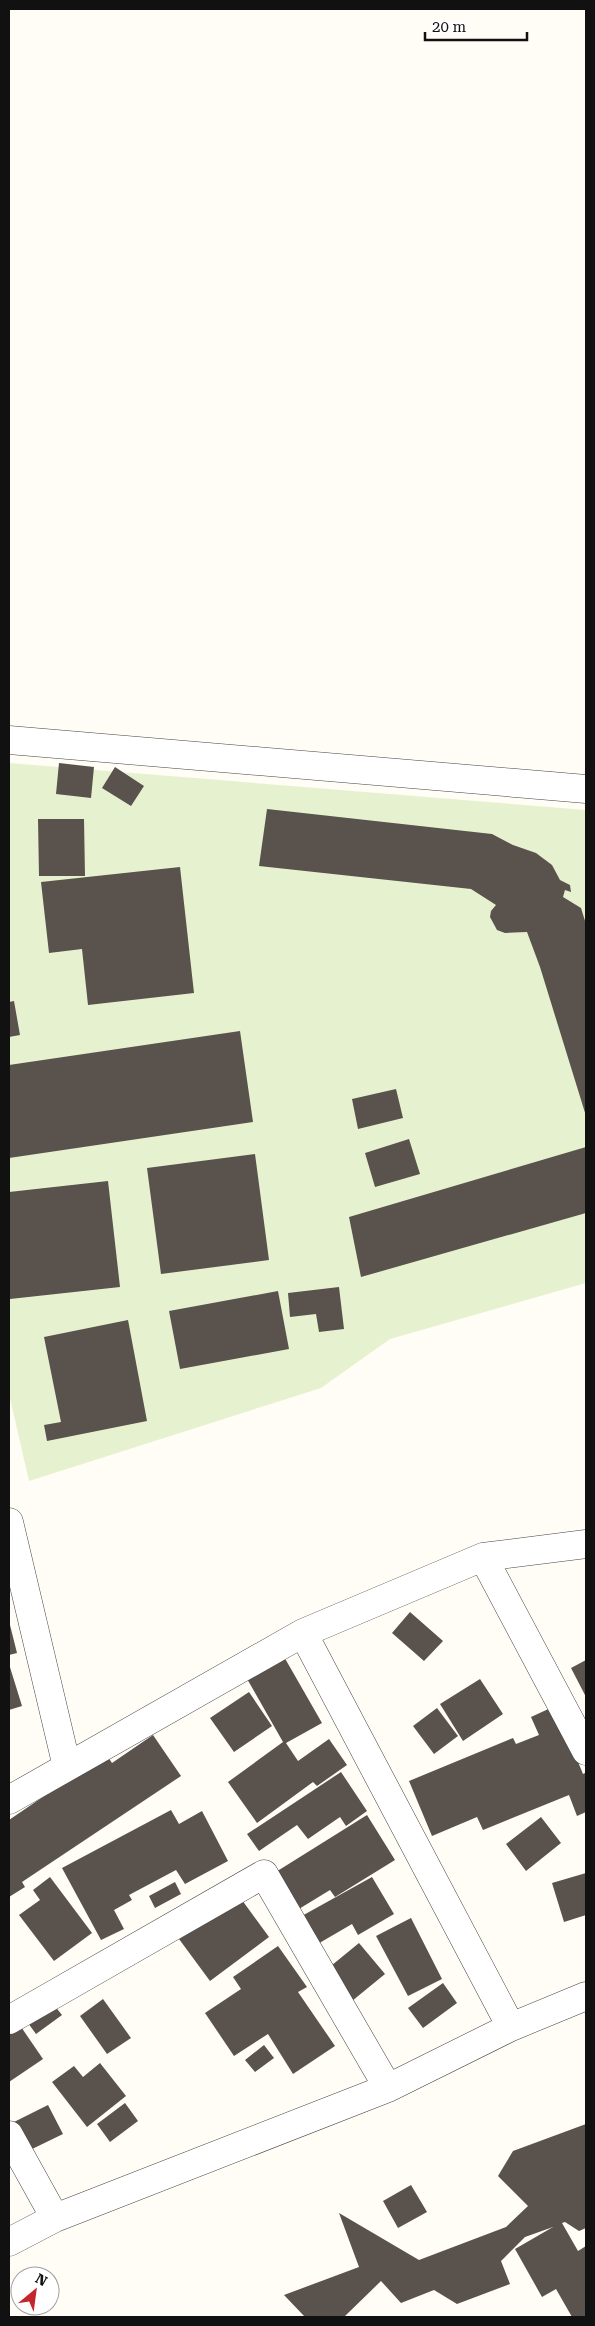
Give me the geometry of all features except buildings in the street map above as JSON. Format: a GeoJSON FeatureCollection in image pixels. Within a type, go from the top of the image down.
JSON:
{"type":"FeatureCollection","features":[{"type":"Feature","properties":{"kind":"street"},"geometry":{"type":"LineString","coordinates":[[9,740],[586,790]]}},
{"type":"Feature","properties":{"kind":"street"},"geometry":{"type":"LineString","coordinates":[[9,1522],[68,1767]]}},
{"type":"Feature","properties":{"kind":"street"},"geometry":{"type":"LineString","coordinates":[[9,1800],[303,1632],[483,1557],[586,1544]]}},
{"type":"Feature","properties":{"kind":"street"},"geometry":{"type":"LineString","coordinates":[[483,1557],[586,1751]]}},
{"type":"Feature","properties":{"kind":"street"},"geometry":{"type":"LineString","coordinates":[[303,1632],[511,2027]]}},
{"type":"Feature","properties":{"kind":"street"},"geometry":{"type":"LineString","coordinates":[[9,2020],[264,1874],[388,2088]]}},
{"type":"Feature","properties":{"kind":"street"},"geometry":{"type":"LineString","coordinates":[[9,2242],[55,2218],[388,2088],[511,2027],[586,1996]]}},
{"type":"Feature","properties":{"kind":"street"},"geometry":{"type":"LineString","coordinates":[[9,2135],[55,2218]]}},
{"type":"Feature","properties":{"kind":"green space"},"geometry":{"type":"Polygon","coordinates":[[[9,763],[586,810],[586,1283],[390,1339],[321,1388],[29,1481],[9,1394],[9,763]]]}}]}
